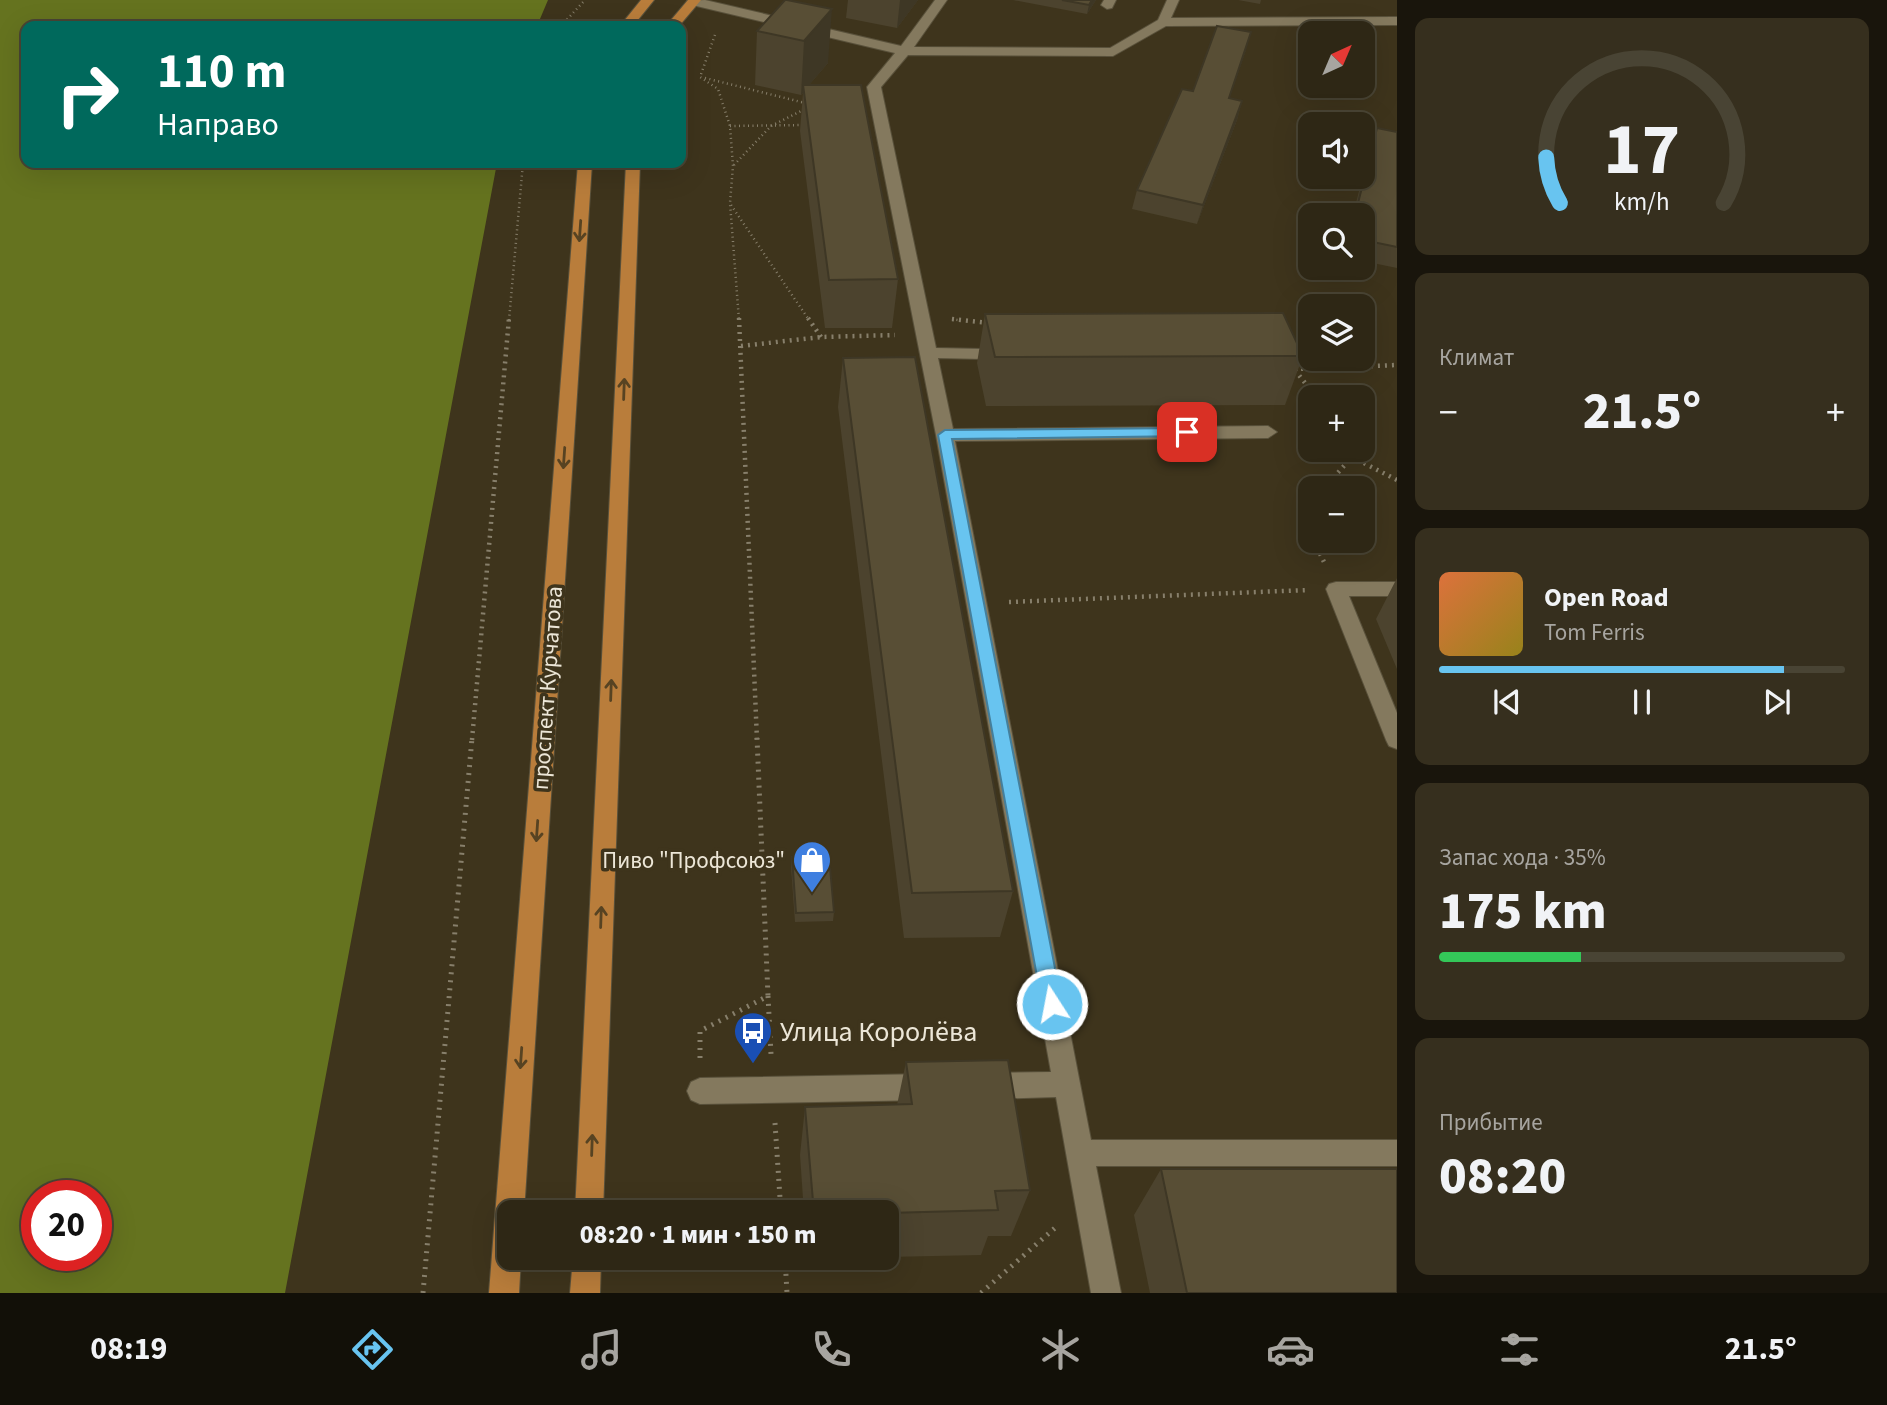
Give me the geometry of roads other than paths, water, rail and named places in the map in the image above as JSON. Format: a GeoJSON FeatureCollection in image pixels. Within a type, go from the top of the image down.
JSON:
{"type":"FeatureCollection","features":[{"type":"Feature","properties":{"kind":"main road"},"geometry":{"type":"LineString","coordinates":[[630,21],[648,0]]}},
{"type":"Feature","properties":{"kind":"main road"},"geometry":{"type":"LineString","coordinates":[[676,21],[694,1]]}},
{"type":"Feature","properties":{"kind":"main road","name":"проспект Курчатова"},"geometry":{"type":"LineString","coordinates":[[511,1200],[585,168]]}},
{"type":"Feature","properties":{"kind":"main road"},"geometry":{"type":"LineString","coordinates":[[590,1200],[633,168]]}},
{"type":"Feature","properties":{"kind":"main road"},"geometry":{"type":"LineString","coordinates":[[504,1293],[506,1270]]}},
{"type":"Feature","properties":{"kind":"main road"},"geometry":{"type":"LineString","coordinates":[[586,1293],[587,1270]]}},
{"type":"Feature","properties":{"kind":"lane"},"geometry":{"type":"LineString","coordinates":[[941,0],[874,87],[945,435],[1107,1293]]}},
{"type":"Feature","properties":{"kind":"lane"},"geometry":{"type":"LineString","coordinates":[[1163,22],[1173,0]]}},
{"type":"Feature","properties":{"kind":"lane"},"geometry":{"type":"LineString","coordinates":[[694,1],[904,51],[1113,52],[1163,22],[1397,21]]}},
{"type":"Feature","properties":{"kind":"lane"},"geometry":{"type":"LineString","coordinates":[[926,344],[983,354]]}},
{"type":"Feature","properties":{"kind":"lane"},"geometry":{"type":"LineString","coordinates":[[945,435],[1268,432]]}},
{"type":"Feature","properties":{"kind":"lane"},"geometry":{"type":"LineString","coordinates":[[1397,589],[1336,589],[1397,740]]}},
{"type":"Feature","properties":{"kind":"lane"},"geometry":{"type":"LineString","coordinates":[[700,1091],[1067,1084]]}},
{"type":"Feature","properties":{"kind":"lane"},"geometry":{"type":"LineString","coordinates":[[1080,1153],[1397,1153]]}},
{"type":"Feature","properties":{"kind":"place","name":"Пиво \"Профсоюз\""},"geometry":{"type":"Point","coordinates":[812,894]}},
{"type":"Feature","properties":{"kind":"place","name":"Улица Королёва"},"geometry":{"type":"Point","coordinates":[753,1065]}}]}
